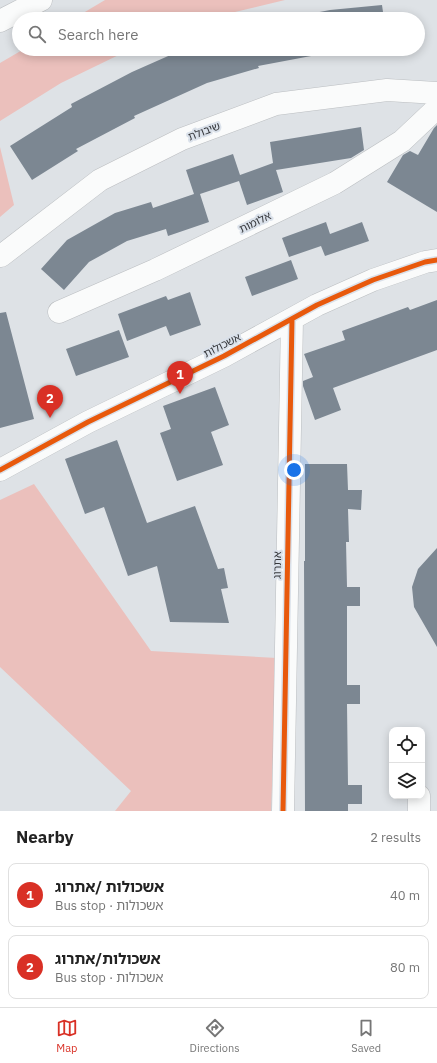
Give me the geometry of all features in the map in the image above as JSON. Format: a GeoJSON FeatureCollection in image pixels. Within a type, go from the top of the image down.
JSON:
{"type":"FeatureCollection","features":[{"type":"Feature","properties":{"kind":"street"},"geometry":{"type":"LineString","coordinates":[[18,12],[41,0]]}},
{"type":"Feature","properties":{"kind":"street"},"geometry":{"type":"LineString","coordinates":[[0,21],[12,15]]}},
{"type":"Feature","properties":{"kind":"street","name":"שיבולת"},"geometry":{"type":"LineString","coordinates":[[1,256],[100,180],[182,139],[269,106],[387,90],[437,93]]}},
{"type":"Feature","properties":{"kind":"street","name":"אלומות"},"geometry":{"type":"LineString","coordinates":[[59,312],[155,270],[335,183],[402,140],[437,108]]}},
{"type":"Feature","properties":{"kind":"street","name":"אשכולות"},"geometry":{"type":"LineString","coordinates":[[0,470],[88,422],[224,356],[317,305],[374,280],[425,262],[437,260]]}},
{"type":"Feature","properties":{"kind":"street","name":"אתרוג"},"geometry":{"type":"LineString","coordinates":[[283,811],[292,319]]}},
{"type":"Feature","properties":{"kind":"street"},"geometry":{"type":"LineString","coordinates":[[419,799],[419,811]]}},
{"type":"Feature","properties":{"kind":"shaded area"},"geometry":{"type":"Polygon","coordinates":[[[105,0],[285,0],[235,12],[85,12],[105,0]]]}},
{"type":"Feature","properties":{"kind":"shaded area"},"geometry":{"type":"Polygon","coordinates":[[[12,56],[117,56],[61,83],[0,121],[0,63],[12,56]]]}},
{"type":"Feature","properties":{"kind":"shaded area"},"geometry":{"type":"Polygon","coordinates":[[[0,147],[14,205],[0,217],[0,147]]]}},
{"type":"Feature","properties":{"kind":"shaded area"},"geometry":{"type":"Polygon","coordinates":[[[34,484],[151,651],[277,658],[271,811],[115,811],[131,791],[0,667],[0,500],[34,484]]]}},
{"type":"Feature","properties":{"kind":"building"},"geometry":{"type":"Polygon","coordinates":[[[382,5],[383,12],[320,12],[382,5]]]}},
{"type":"Feature","properties":{"kind":"building"},"geometry":{"type":"Polygon","coordinates":[[[168,56],[311,56],[258,66],[259,68],[207,83],[134,116],[135,118],[76,149],[78,151],[32,180],[10,146],[72,107],[71,104],[132,72],[168,56]]]}},
{"type":"Feature","properties":{"kind":"building"},"geometry":{"type":"Polygon","coordinates":[[[437,125],[437,212],[387,182],[403,155],[410,151],[418,155],[437,125]]]}},
{"type":"Feature","properties":{"kind":"building"},"geometry":{"type":"Polygon","coordinates":[[[361,127],[364,150],[351,158],[276,170],[283,192],[247,205],[239,181],[200,194],[209,222],[168,236],[166,229],[127,241],[89,262],[64,290],[41,269],[67,240],[115,213],[151,202],[153,208],[194,194],[186,170],[233,154],[240,175],[273,163],[270,142],[361,127]]]}},
{"type":"Feature","properties":{"kind":"building"},"geometry":{"type":"Polygon","coordinates":[[[326,222],[330,234],[362,222],[369,241],[325,256],[321,246],[289,257],[282,238],[326,222]]]}},
{"type":"Feature","properties":{"kind":"building"},"geometry":{"type":"Polygon","coordinates":[[[291,260],[298,279],[252,296],[245,277],[291,260]]]}},
{"type":"Feature","properties":{"kind":"building"},"geometry":{"type":"Polygon","coordinates":[[[190,292],[201,325],[170,336],[166,326],[127,341],[118,314],[166,296],[168,300],[190,292]]]}},
{"type":"Feature","properties":{"kind":"building"},"geometry":{"type":"Polygon","coordinates":[[[437,300],[437,350],[333,388],[341,410],[315,420],[303,386],[303,381],[313,377],[304,354],[345,340],[342,331],[408,307],[410,310],[437,300]]]}},
{"type":"Feature","properties":{"kind":"building"},"geometry":{"type":"Polygon","coordinates":[[[6,312],[34,419],[0,428],[0,313],[6,312]]]}},
{"type":"Feature","properties":{"kind":"building"},"geometry":{"type":"Polygon","coordinates":[[[119,330],[129,357],[76,376],[66,349],[119,330]]]}},
{"type":"Feature","properties":{"kind":"building"},"geometry":{"type":"Polygon","coordinates":[[[215,387],[229,425],[211,432],[223,465],[177,481],[160,433],[171,429],[163,406],[215,387]]]}},
{"type":"Feature","properties":{"kind":"building"},"geometry":{"type":"Polygon","coordinates":[[[117,440],[147,523],[195,506],[218,569],[224,568],[228,588],[221,589],[229,623],[170,622],[157,566],[128,576],[104,507],[85,514],[65,459],[117,440]]]}},
{"type":"Feature","properties":{"kind":"building"},"geometry":{"type":"Polygon","coordinates":[[[305,464],[347,464],[348,490],[362,490],[361,510],[348,509],[349,542],[346,542],[347,587],[360,587],[360,606],[347,606],[347,685],[360,685],[360,704],[347,704],[348,785],[362,785],[362,804],[348,804],[348,811],[305,811],[305,464]]]}},
{"type":"Feature","properties":{"kind":"building"},"geometry":{"type":"Polygon","coordinates":[[[437,548],[437,647],[414,607],[412,587],[418,569],[437,548]]]}},
{"type":"Feature","properties":{"kind":"cycle path"},"geometry":{"type":"LineString","coordinates":[[0,470],[88,422],[224,356],[317,305],[373,280],[425,262],[437,260]]}},
{"type":"Feature","properties":{"kind":"cycle path"},"geometry":{"type":"LineString","coordinates":[[283,811],[292,319]]}},
{"type":"Feature","properties":{"kind":"place","name":"אשכולות /אתרוג"},"geometry":{"type":"Point","coordinates":[180,394]}},
{"type":"Feature","properties":{"kind":"place","name":"אשכולות/אתרוג"},"geometry":{"type":"Point","coordinates":[50,418]}}]}
